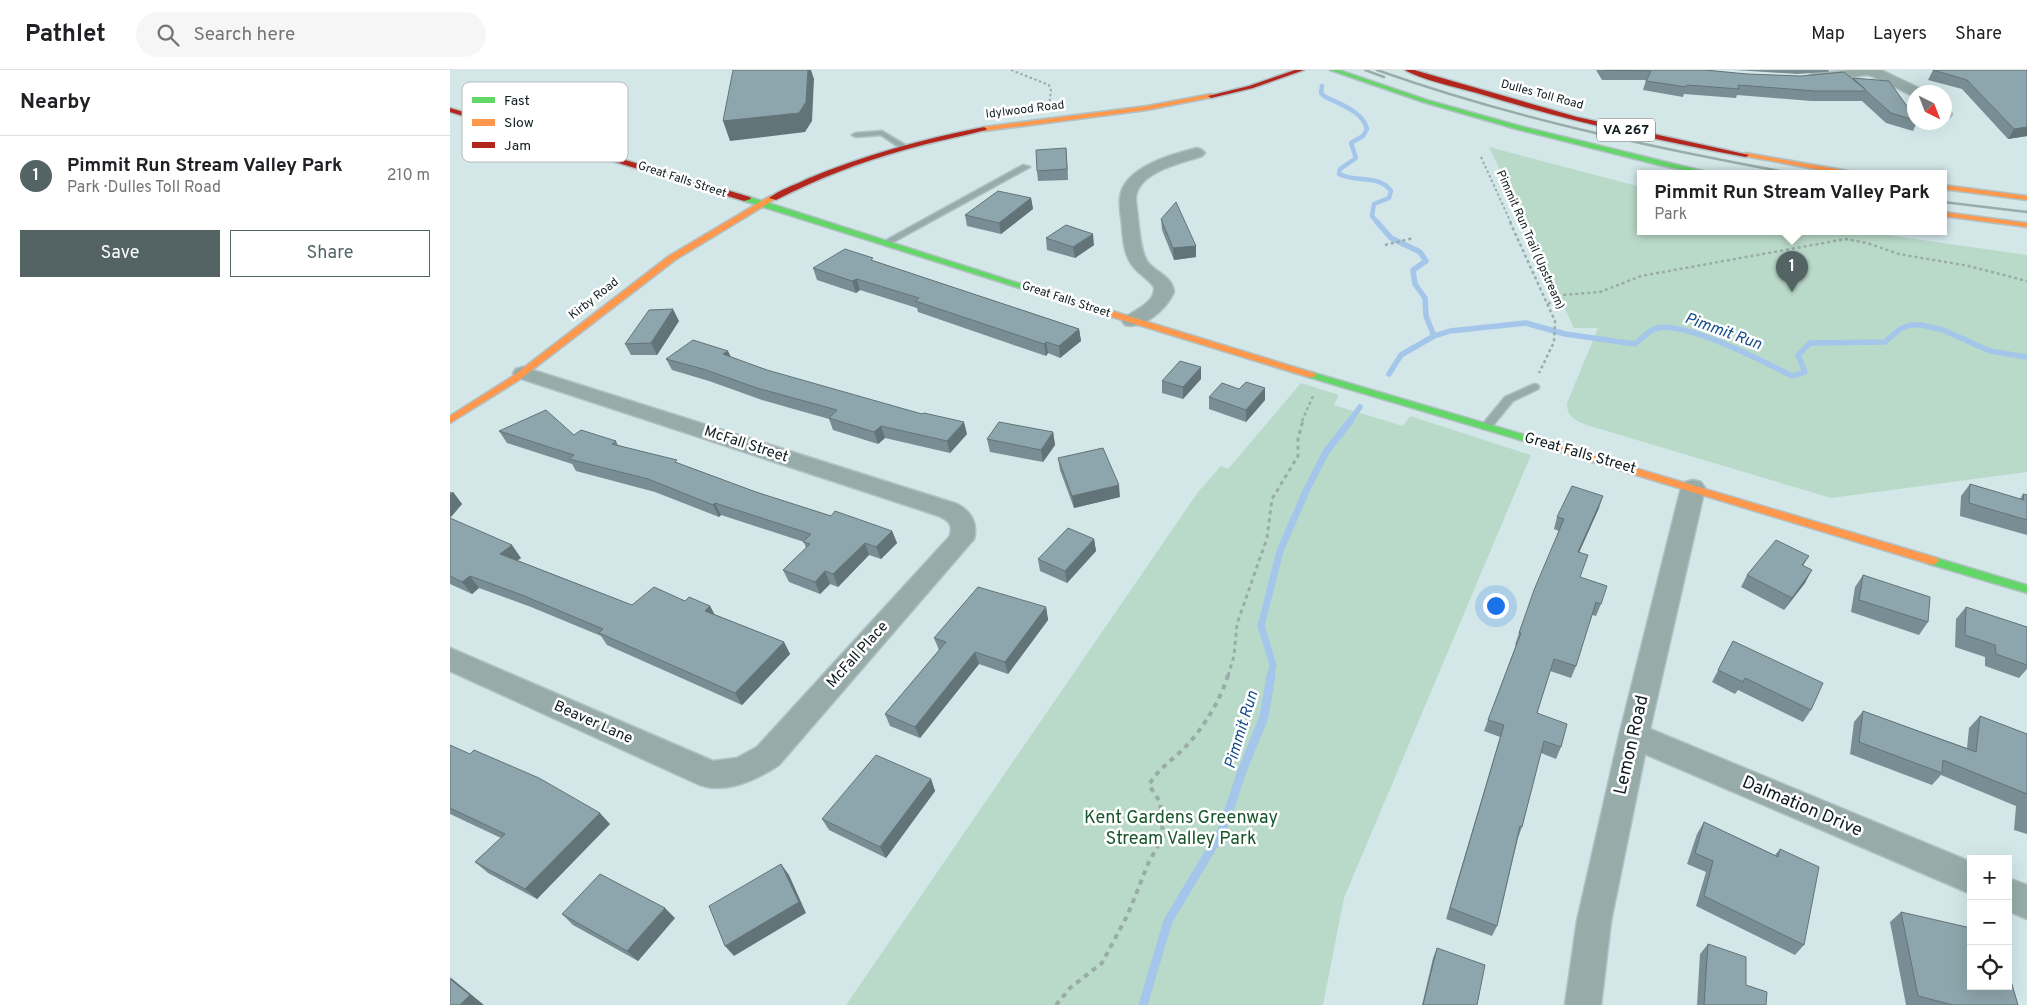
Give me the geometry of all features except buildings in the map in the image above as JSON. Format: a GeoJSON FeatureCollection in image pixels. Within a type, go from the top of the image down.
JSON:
{"type":"FeatureCollection","features":[{"type":"Feature","properties":{"kind":"main road","name":"Idylwood Road"},"geometry":{"type":"LineString","coordinates":[[760,205],[826,173],[903,146],[995,126],[1132,111],[1193,100],[1300,70]]}},
{"type":"Feature","properties":{"kind":"main road","name":"VA 267"},"geometry":{"type":"LineString","coordinates":[[1333,70],[1422,101],[1514,128],[1600,150],[1693,170]]}},
{"type":"Feature","properties":{"kind":"main road","name":"Dulles Toll Road"},"geometry":{"type":"LineString","coordinates":[[1408,70],[1490,96],[1619,129],[1749,156],[1831,170]]}},
{"type":"Feature","properties":{"kind":"main road","name":"Great Falls Street"},"geometry":{"type":"LineString","coordinates":[[450,110],[462,114]]}},
{"type":"Feature","properties":{"kind":"main road","name":"Great Falls Street"},"geometry":{"type":"LineString","coordinates":[[621,162],[1132,321],[2027,589]]}},
{"type":"Feature","properties":{"kind":"main road"},"geometry":{"type":"LineString","coordinates":[[1947,188],[2027,198]]}},
{"type":"Feature","properties":{"kind":"main road","name":"Kirby Road"},"geometry":{"type":"LineString","coordinates":[[450,420],[523,373],[644,278],[699,241],[760,205]]}},
{"type":"Feature","properties":{"kind":"main road"},"geometry":{"type":"LineString","coordinates":[[1947,215],[2027,225]]}},
{"type":"Feature","properties":{"kind":"street"},"geometry":{"type":"LineString","coordinates":[[1801,79],[1843,76],[1871,70],[1907,88]]}},
{"type":"Feature","properties":{"kind":"street"},"geometry":{"type":"LineString","coordinates":[[1132,321],[1160,301],[1164,295],[1165,288],[1161,281],[1145,270],[1138,261],[1133,243],[1128,197],[1129,189],[1145,174],[1161,165],[1197,153]]}},
{"type":"Feature","properties":{"kind":"street","name":"McFall Street"},"geometry":{"type":"LineString","coordinates":[[523,373],[948,510],[972,521]]}},
{"type":"Feature","properties":{"kind":"street","name":"Lemon Road"},"geometry":{"type":"LineString","coordinates":[[1583,1005],[1594,921],[1634,736],[1694,488]]}},
{"type":"Feature","properties":{"kind":"street","name":"McFall Place"},"geometry":{"type":"LineString","coordinates":[[738,781],[752,767],[768,756],[961,539],[972,521]]}},
{"type":"Feature","properties":{"kind":"street","name":"Beaver Lane"},"geometry":{"type":"LineString","coordinates":[[450,659],[711,775],[738,781]]}},
{"type":"Feature","properties":{"kind":"street","name":"Dalmation Drive"},"geometry":{"type":"LineString","coordinates":[[1634,736],[1967,876]]}},
{"type":"Feature","properties":{"kind":"street"},"geometry":{"type":"LineString","coordinates":[[2012,896],[2027,902]]}},
{"type":"Feature","properties":{"kind":"lane"},"geometry":{"type":"LineString","coordinates":[[856,135],[882,132],[903,146]]}},
{"type":"Feature","properties":{"kind":"lane"},"geometry":{"type":"LineString","coordinates":[[885,243],[1026,167]]}},
{"type":"Feature","properties":{"kind":"lane"},"geometry":{"type":"LineString","coordinates":[[1486,427],[1509,398],[1534,387]]}},
{"type":"Feature","properties":{"kind":"path"},"geometry":{"type":"LineString","coordinates":[[1011,70],[1049,85],[1051,91],[1049,108]]}},
{"type":"Feature","properties":{"kind":"path","name":"Pimmit Run Trail (Upstream)"},"geometry":{"type":"LineString","coordinates":[[1481,157],[1555,321],[1556,341],[1546,357],[1534,387]]}},
{"type":"Feature","properties":{"kind":"path"},"geometry":{"type":"LineString","coordinates":[[1385,245],[1412,238]]}},
{"type":"Feature","properties":{"kind":"path"},"geometry":{"type":"LineString","coordinates":[[1548,304],[1562,295],[1600,292],[1641,276],[1846,239],[1867,243],[1899,254],[1969,266],[2027,281]]}},
{"type":"Feature","properties":{"kind":"path"},"geometry":{"type":"LineString","coordinates":[[1056,1005],[1070,988],[1102,963],[1128,914],[1148,864],[1163,836],[1160,802],[1149,785],[1156,773],[1189,743],[1207,719],[1226,682],[1234,656],[1237,624],[1268,538],[1272,498],[1298,456],[1298,439],[1309,402],[1313,396],[1321,391]]}},
{"type":"Feature","properties":{"kind":"green space"},"geometry":{"type":"Polygon","coordinates":[[[1489,147],[1637,186],[1637,235],[1887,235],[2027,255],[2027,472],[1831,498],[1590,426],[1571,416],[1567,403],[1598,328],[1574,328],[1489,147]]]}},
{"type":"Feature","properties":{"kind":"green space","name":"Kent Gardens Greenway Stream Valley Park"},"geometry":{"type":"Polygon","coordinates":[[[1301,383],[1339,395],[1334,405],[1403,426],[1410,416],[1531,455],[1344,898],[1323,1005],[846,1005],[1198,492],[1221,466],[1228,469],[1301,383]]]}},
{"type":"Feature","properties":{"kind":"waterway"},"geometry":{"type":"LineString","coordinates":[[1322,86],[1321,93],[1324,96],[1350,109],[1361,117],[1365,123],[1367,129],[1363,136],[1351,143],[1356,158],[1340,169],[1339,174],[1346,177],[1380,182],[1391,191],[1389,198],[1374,204],[1372,216],[1378,223]]}},
{"type":"Feature","properties":{"kind":"waterway"},"geometry":{"type":"LineString","coordinates":[[1377,222],[1391,238],[1420,252],[1426,261],[1413,270],[1415,284],[1425,298],[1426,316],[1434,336]]}},
{"type":"Feature","properties":{"kind":"waterway","name":"Pimmit Run"},"geometry":{"type":"LineString","coordinates":[[1434,336],[1450,331],[1526,323],[1565,334],[1635,344],[1654,329],[1670,327],[1705,336],[1725,344],[1792,376],[1805,372],[1798,355],[1810,343],[1885,342],[1900,329],[1911,325],[1921,325],[1943,330],[1990,351],[2027,357]]}},
{"type":"Feature","properties":{"kind":"waterway","name":"Pimmit Run"},"geometry":{"type":"LineString","coordinates":[[1389,374],[1401,355],[1434,336]]}},
{"type":"Feature","properties":{"kind":"waterway","name":"Pimmit Run"},"geometry":{"type":"LineString","coordinates":[[1350,421],[1360,407]]}},
{"type":"Feature","properties":{"kind":"waterway","name":"Pimmit Run"},"geometry":{"type":"LineString","coordinates":[[1271,676],[1273,665],[1261,626],[1280,551],[1306,491],[1326,452],[1351,420]]}},
{"type":"Feature","properties":{"kind":"waterway","name":"Pimmit Run"},"geometry":{"type":"LineString","coordinates":[[1143,1005],[1168,921],[1222,831],[1242,771],[1264,717],[1271,675]]}},
{"type":"Feature","properties":{"kind":"railway"},"geometry":{"type":"LineString","coordinates":[[1365,70],[1384,77]]}},
{"type":"Feature","properties":{"kind":"railway"},"geometry":{"type":"LineString","coordinates":[[1377,70],[1479,103],[1530,117],[1633,142],[1774,170]]}},
{"type":"Feature","properties":{"kind":"railway"},"geometry":{"type":"LineString","coordinates":[[1947,202],[2027,212]]}},
{"type":"Feature","properties":{"kind":"traffic: fast"},"geometry":{"type":"LineString","coordinates":[[1333,70],[1471,115],[1612,152],[1693,170]]}},
{"type":"Feature","properties":{"kind":"traffic: fast"},"geometry":{"type":"LineString","coordinates":[[747,199],[1073,302]]}},
{"type":"Feature","properties":{"kind":"traffic: fast"},"geometry":{"type":"LineString","coordinates":[[1311,375],[1531,440]]}},
{"type":"Feature","properties":{"kind":"traffic: fast"},"geometry":{"type":"LineString","coordinates":[[1933,561],[2027,589]]}},
{"type":"Feature","properties":{"kind":"traffic: slow"},"geometry":{"type":"LineString","coordinates":[[984,129],[1147,108],[1211,96]]}},
{"type":"Feature","properties":{"kind":"traffic: slow"},"geometry":{"type":"LineString","coordinates":[[1746,155],[1831,170]]}},
{"type":"Feature","properties":{"kind":"traffic: slow"},"geometry":{"type":"LineString","coordinates":[[1947,188],[2027,198]]}},
{"type":"Feature","properties":{"kind":"traffic: slow"},"geometry":{"type":"LineString","coordinates":[[450,420],[516,378],[672,258],[773,198]]}},
{"type":"Feature","properties":{"kind":"traffic: slow"},"geometry":{"type":"LineString","coordinates":[[1947,215],[2027,225]]}},
{"type":"Feature","properties":{"kind":"traffic: slow"},"geometry":{"type":"LineString","coordinates":[[1073,302],[1311,375]]}},
{"type":"Feature","properties":{"kind":"traffic: slow"},"geometry":{"type":"LineString","coordinates":[[1531,440],[1933,561]]}},
{"type":"Feature","properties":{"kind":"traffic: jam"},"geometry":{"type":"LineString","coordinates":[[1211,96],[1251,87],[1301,70]]}},
{"type":"Feature","properties":{"kind":"traffic: jam"},"geometry":{"type":"LineString","coordinates":[[1408,70],[1491,96],[1618,129],[1746,155]]}},
{"type":"Feature","properties":{"kind":"traffic: jam"},"geometry":{"type":"LineString","coordinates":[[450,110],[462,114]]}},
{"type":"Feature","properties":{"kind":"traffic: jam"},"geometry":{"type":"LineString","coordinates":[[773,198],[824,175],[876,156],[929,141],[984,129]]}},
{"type":"Feature","properties":{"kind":"traffic: jam"},"geometry":{"type":"LineString","coordinates":[[624,162],[747,199]]}},
{"type":"Feature","properties":{"kind":"place","name":"Pimmit Run Stream Valley Park"},"geometry":{"type":"Point","coordinates":[1792,292]}}]}
